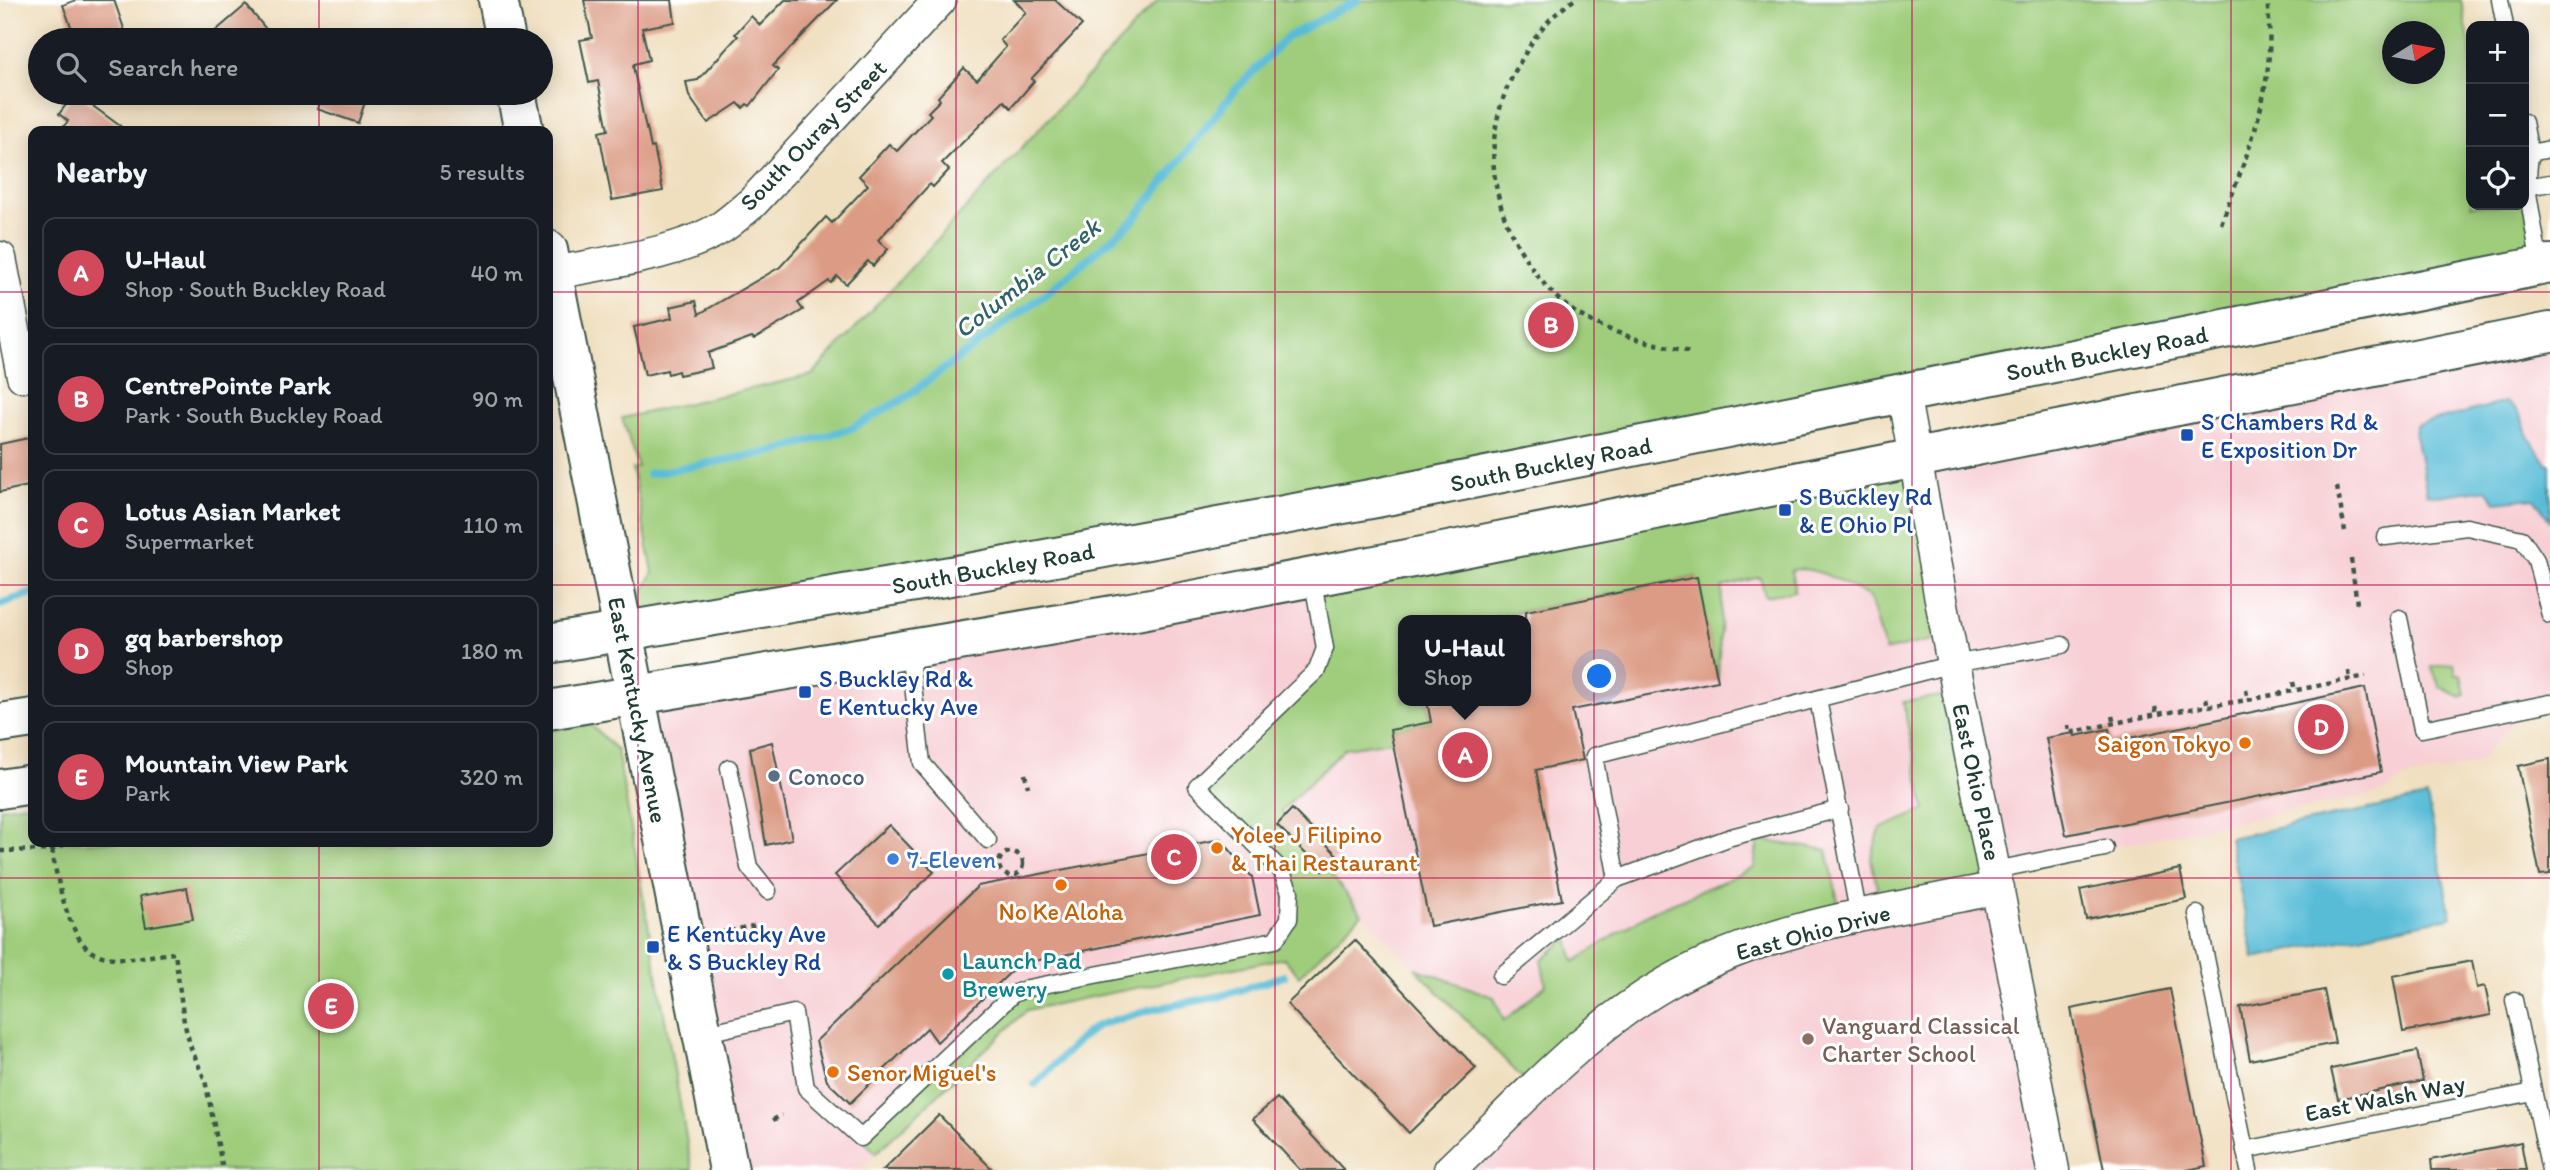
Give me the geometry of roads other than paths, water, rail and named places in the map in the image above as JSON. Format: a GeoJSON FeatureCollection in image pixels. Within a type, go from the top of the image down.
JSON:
{"type":"FeatureCollection","features":[{"type":"Feature","properties":{"kind":"main road"},"geometry":{"type":"LineString","coordinates":[[498,0],[504,28]]}},
{"type":"Feature","properties":{"kind":"main road"},"geometry":{"type":"LineString","coordinates":[[519,105],[523,126]]}},
{"type":"Feature","properties":{"kind":"main road","name":"South Buckley Road"},"geometry":{"type":"LineString","coordinates":[[553,643],[1032,562],[1350,503],[2545,265]]}},
{"type":"Feature","properties":{"kind":"main road","name":"East Kentucky Avenue"},"geometry":{"type":"LineString","coordinates":[[553,286],[729,1170]]}},
{"type":"Feature","properties":{"kind":"main road"},"geometry":{"type":"LineString","coordinates":[[553,709],[909,650],[1312,577],[2550,332]]}},
{"type":"Feature","properties":{"kind":"main road"},"geometry":{"type":"LineString","coordinates":[[0,723],[28,719]]}},
{"type":"Feature","properties":{"kind":"main road"},"geometry":{"type":"LineString","coordinates":[[0,789],[28,785]]}},
{"type":"Feature","properties":{"kind":"street","name":"South Ouray Street"},"geometry":{"type":"LineString","coordinates":[[553,265],[659,252],[687,244],[721,227],[752,203],[936,1]]}},
{"type":"Feature","properties":{"kind":"street"},"geometry":{"type":"LineString","coordinates":[[0,258],[19,376]]}},
{"type":"Feature","properties":{"kind":"street","name":"East Ohio Place"},"geometry":{"type":"LineString","coordinates":[[1903,393],[1953,664],[2053,1170]]}},
{"type":"Feature","properties":{"kind":"street","name":"East Ohio Drive"},"geometry":{"type":"LineString","coordinates":[[1450,1170],[1576,1049],[1616,1017],[1689,971],[1738,949],[1796,931],[1859,917],[1997,879]]}},
{"type":"Feature","properties":{"kind":"lane"},"geometry":{"type":"LineString","coordinates":[[2500,0],[2504,21]]}},
{"type":"Feature","properties":{"kind":"lane"},"geometry":{"type":"LineString","coordinates":[[2529,147],[2529,164]]}},
{"type":"Feature","properties":{"kind":"lane"},"geometry":{"type":"LineString","coordinates":[[2530,153],[2550,149]]}},
{"type":"Feature","properties":{"kind":"lane"},"geometry":{"type":"LineString","coordinates":[[2529,187],[2550,183]]}},
{"type":"Feature","properties":{"kind":"lane"},"geometry":{"type":"LineString","coordinates":[[2529,196],[2545,265]]}},
{"type":"Feature","properties":{"kind":"lane"},"geometry":{"type":"LineString","coordinates":[[2385,537],[2468,527],[2522,539],[2536,560],[2550,615]]}},
{"type":"Feature","properties":{"kind":"lane"},"geometry":{"type":"LineString","coordinates":[[702,1034],[794,1013],[806,1088],[861,1138],[1013,994],[1028,988],[1275,940],[1289,919],[1290,892],[1281,870],[1197,786],[1317,670],[1325,648],[1312,577]]}},
{"type":"Feature","properties":{"kind":"lane"},"geometry":{"type":"LineString","coordinates":[[2399,618],[2423,729],[2550,703]]}},
{"type":"Feature","properties":{"kind":"lane"},"geometry":{"type":"LineString","coordinates":[[1617,879],[1594,756],[1953,664],[2062,645]]}},
{"type":"Feature","properties":{"kind":"lane"},"geometry":{"type":"LineString","coordinates":[[909,650],[922,763],[988,840]]}},
{"type":"Feature","properties":{"kind":"lane"},"geometry":{"type":"LineString","coordinates":[[1818,699],[1859,917]]}},
{"type":"Feature","properties":{"kind":"lane"},"geometry":{"type":"LineString","coordinates":[[729,768],[749,867],[768,891]]}},
{"type":"Feature","properties":{"kind":"lane"},"geometry":{"type":"LineString","coordinates":[[1502,976],[1617,879],[1731,837],[1840,809]]}},
{"type":"Feature","properties":{"kind":"lane"},"geometry":{"type":"LineString","coordinates":[[1997,879],[2105,848]]}},
{"type":"Feature","properties":{"kind":"lane"},"geometry":{"type":"LineString","coordinates":[[2197,914],[2249,1170]]}},
{"type":"Feature","properties":{"kind":"lane"},"geometry":{"type":"LineString","coordinates":[[2514,1000],[2550,1170]]}},
{"type":"Feature","properties":{"kind":"lane","name":"East Walsh Way"},"geometry":{"type":"LineString","coordinates":[[2245,1150],[2533,1092]]}},
{"type":"Feature","properties":{"kind":"water"},"geometry":{"type":"Polygon","coordinates":[[[2505,402],[2517,411],[2534,445],[2550,464],[2550,521],[2534,498],[2496,502],[2487,489],[2438,496],[2427,494],[2415,435],[2416,425],[2505,402]]]}},
{"type":"Feature","properties":{"kind":"water"},"geometry":{"type":"Polygon","coordinates":[[[2427,797],[2451,917],[2254,958],[2229,838],[2427,797]]]}},
{"type":"Feature","properties":{"kind":"waterway","name":"Columbia Creek"},"geometry":{"type":"LineString","coordinates":[[649,474],[780,450],[852,428],[903,399],[1044,295],[1133,221],[1236,89],[1287,37],[1358,0]]}},
{"type":"Feature","properties":{"kind":"waterway","name":"Columbia Creek"},"geometry":{"type":"LineString","coordinates":[[0,604],[28,595]]}},
{"type":"Feature","properties":{"kind":"waterway"},"geometry":{"type":"LineString","coordinates":[[1035,1084],[1082,1037],[1098,1025],[1149,1010],[1221,996],[1284,976]]}},
{"type":"Feature","properties":{"kind":"place","name":"CentrePointe Park"},"geometry":{"type":"Point","coordinates":[1551,325]}},
{"type":"Feature","properties":{"kind":"place","name":"S Chambers Rd & E Exposition Dr"},"geometry":{"type":"Point","coordinates":[2187,435]}},
{"type":"Feature","properties":{"kind":"place","name":"S Buckley Rd & E Ohio Pl"},"geometry":{"type":"Point","coordinates":[1785,510]}},
{"type":"Feature","properties":{"kind":"place","name":"S Buckley Rd & E Kentucky Ave"},"geometry":{"type":"Point","coordinates":[805,692]}},
{"type":"Feature","properties":{"kind":"place","name":"gq barbershop"},"geometry":{"type":"Point","coordinates":[2321,727]}},
{"type":"Feature","properties":{"kind":"place","name":"Saigon Tokyo"},"geometry":{"type":"Point","coordinates":[2245,743]}},
{"type":"Feature","properties":{"kind":"place","name":"U-Haul"},"geometry":{"type":"Point","coordinates":[1465,755]}},
{"type":"Feature","properties":{"kind":"place","name":"Conoco"},"geometry":{"type":"Point","coordinates":[774,776]}},
{"type":"Feature","properties":{"kind":"place","name":"Yolee J Filipino & Thai Restaurant"},"geometry":{"type":"Point","coordinates":[1217,848]}},
{"type":"Feature","properties":{"kind":"place","name":"Lotus Asian Market"},"geometry":{"type":"Point","coordinates":[1174,857]}},
{"type":"Feature","properties":{"kind":"place","name":"7-Eleven"},"geometry":{"type":"Point","coordinates":[893,859]}},
{"type":"Feature","properties":{"kind":"place","name":"No Ke Aloha"},"geometry":{"type":"Point","coordinates":[1061,885]}},
{"type":"Feature","properties":{"kind":"place","name":"E Kentucky Ave & S Buckley Rd"},"geometry":{"type":"Point","coordinates":[653,947]}},
{"type":"Feature","properties":{"kind":"place","name":"Launch Pad Brewery"},"geometry":{"type":"Point","coordinates":[948,974]}},
{"type":"Feature","properties":{"kind":"place","name":"Mountain View Park"},"geometry":{"type":"Point","coordinates":[331,1006]}},
{"type":"Feature","properties":{"kind":"place","name":"Vanguard Classical Charter School"},"geometry":{"type":"Point","coordinates":[1808,1039]}},
{"type":"Feature","properties":{"kind":"place","name":"Senor Miguel's"},"geometry":{"type":"Point","coordinates":[833,1072]}}]}
